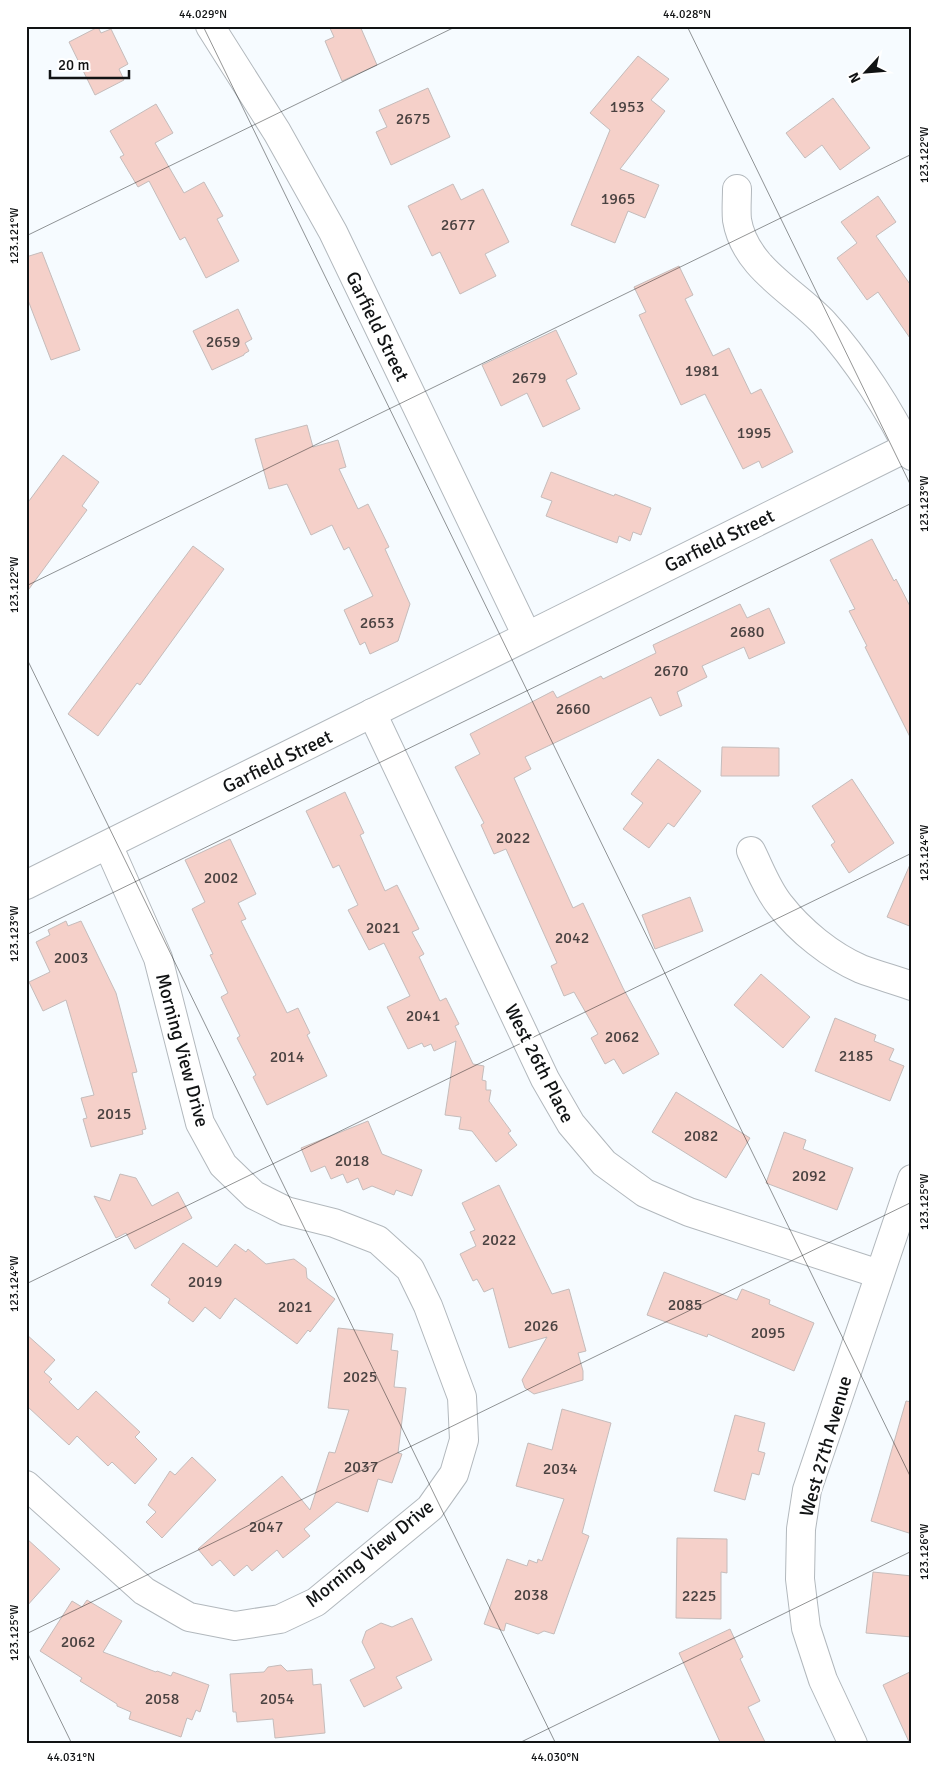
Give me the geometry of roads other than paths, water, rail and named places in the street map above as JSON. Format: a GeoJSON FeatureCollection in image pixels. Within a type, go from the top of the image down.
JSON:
{"type":"FeatureCollection","features":[{"type":"Feature","properties":{"kind":"street","name":"Garfield Street"},"geometry":{"type":"LineString","coordinates":[[210,26],[276,132],[326,219],[527,636]]}},
{"type":"Feature","properties":{"kind":"street"},"geometry":{"type":"LineString","coordinates":[[737,189],[737,220],[749,249],[774,279],[823,322],[860,369],[910,449]]}},
{"type":"Feature","properties":{"kind":"street","name":"Garfield Street"},"geometry":{"type":"LineString","coordinates":[[26,885],[527,636],[910,449]]}},
{"type":"Feature","properties":{"kind":"street","name":"West 26th Place"},"geometry":{"type":"LineString","coordinates":[[372,713],[545,1079],[571,1124],[604,1163],[645,1193],[689,1212],[879,1274]]}},
{"type":"Feature","properties":{"kind":"street","name":"Morning View Drive"},"geometry":{"type":"LineString","coordinates":[[26,1485],[144,1591],[189,1617],[235,1626],[280,1620],[316,1602],[430,1508],[454,1474],[464,1440],[462,1397],[428,1306],[410,1270],[378,1240],[334,1223],[286,1211],[254,1195],[223,1165],[200,1123],[158,958],[108,845]]}},
{"type":"Feature","properties":{"kind":"street"},"geometry":{"type":"LineString","coordinates":[[751,851],[780,905],[816,941],[860,968],[912,986]]}},
{"type":"Feature","properties":{"kind":"street","name":"West 27th Avenue"},"geometry":{"type":"LineString","coordinates":[[853,1744],[823,1680],[806,1628],[800,1579],[801,1529],[808,1490],[912,1179]]}}]}
